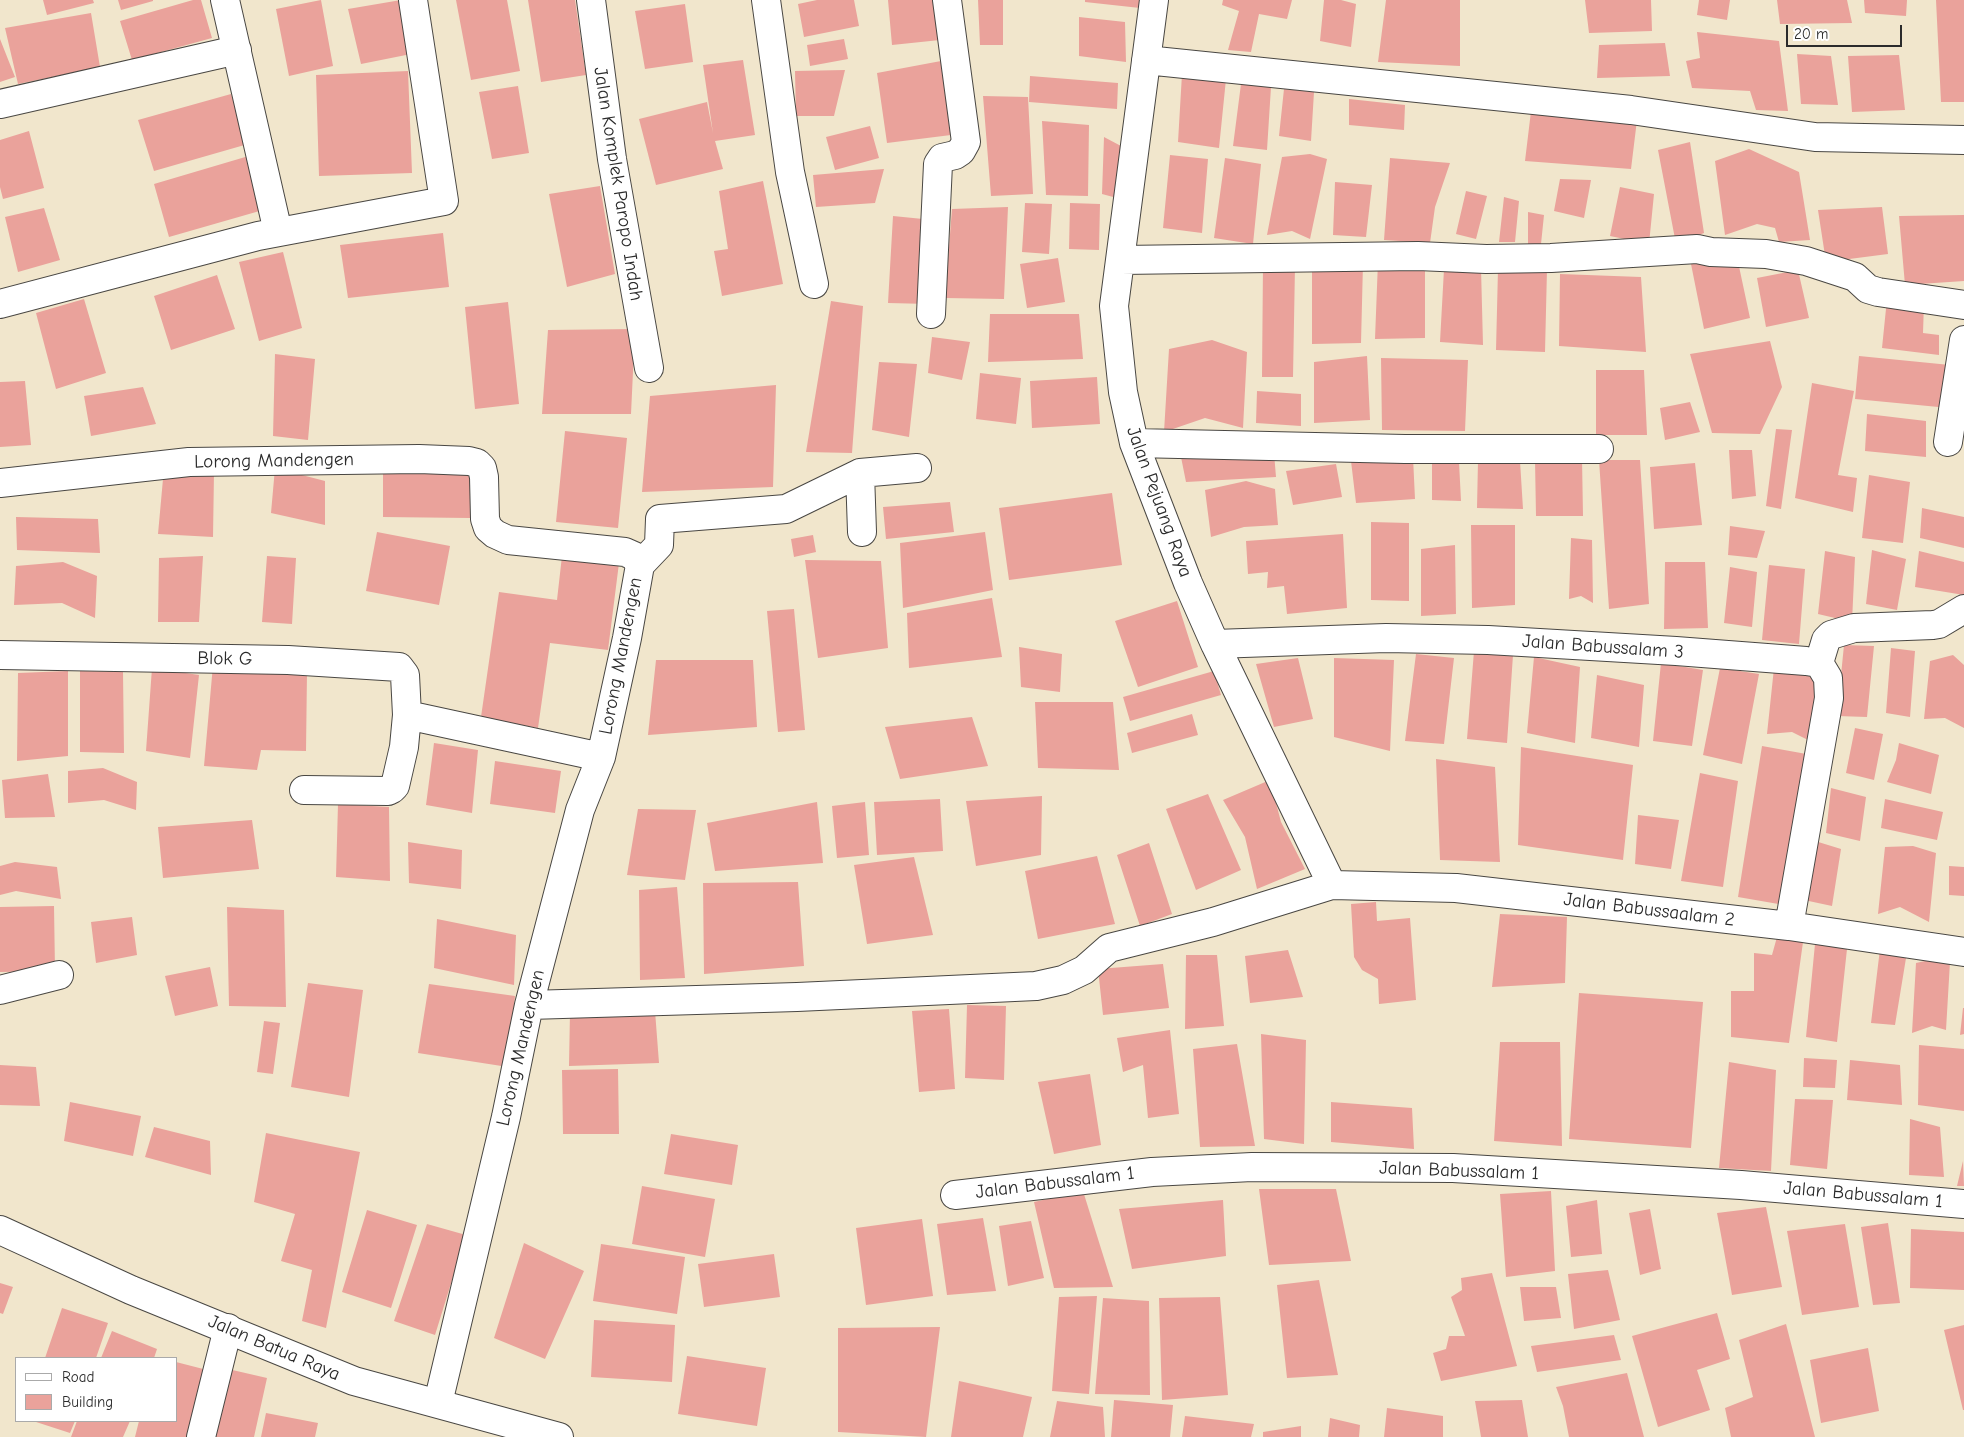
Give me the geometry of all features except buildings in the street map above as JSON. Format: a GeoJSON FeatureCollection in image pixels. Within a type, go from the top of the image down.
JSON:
{"type":"FeatureCollection","features":[{"type":"Feature","properties":{"kind":"street"},"geometry":{"type":"LineString","coordinates":[[225,0],[278,232]]}},
{"type":"Feature","properties":{"kind":"street"},"geometry":{"type":"LineString","coordinates":[[0,304],[278,232],[444,201],[413,0]]}},
{"type":"Feature","properties":{"kind":"street","name":"Jalan Komplek Paropo Indah"},"geometry":{"type":"LineString","coordinates":[[591,0],[612,159],[649,368]]}},
{"type":"Feature","properties":{"kind":"street"},"geometry":{"type":"LineString","coordinates":[[766,0],[790,172],[814,284]]}},
{"type":"Feature","properties":{"kind":"street"},"geometry":{"type":"LineString","coordinates":[[932,314],[938,164],[942,158],[962,151],[966,142],[947,0]]}},
{"type":"Feature","properties":{"kind":"street","name":"Jalan Pejuang Raya"},"geometry":{"type":"LineString","coordinates":[[1154,0],[1114,306],[1123,392],[1134,443],[1169,536],[1215,644],[1332,885]]}},
{"type":"Feature","properties":{"kind":"street"},"geometry":{"type":"LineString","coordinates":[[0,104],[237,50]]}},
{"type":"Feature","properties":{"kind":"street"},"geometry":{"type":"LineString","coordinates":[[1146,60],[1632,110],[1815,137],[1964,140]]}},
{"type":"Feature","properties":{"kind":"street"},"geometry":{"type":"LineString","coordinates":[[1121,260],[1418,256],[1486,259],[1552,258],[1697,249],[1711,252],[1766,254],[1806,261],[1855,277],[1868,290],[1964,305]]}},
{"type":"Feature","properties":{"kind":"street"},"geometry":{"type":"LineString","coordinates":[[1948,442],[1964,340]]}},
{"type":"Feature","properties":{"kind":"street"},"geometry":{"type":"LineString","coordinates":[[1134,443],[1405,449],[1599,450]]}},
{"type":"Feature","properties":{"kind":"street","name":"Lorong Mandengen"},"geometry":{"type":"LineString","coordinates":[[0,483],[189,462],[419,459],[469,461],[477,463],[482,468],[485,519],[488,528],[495,534],[508,540],[624,552],[634,556],[640,565],[627,638],[601,757],[580,810],[530,1005],[506,1117],[438,1403]]}},
{"type":"Feature","properties":{"kind":"street"},"geometry":{"type":"LineString","coordinates":[[640,565],[659,545],[660,519],[786,509],[860,473],[918,468]]}},
{"type":"Feature","properties":{"kind":"street"},"geometry":{"type":"LineString","coordinates":[[860,473],[862,532]]}},
{"type":"Feature","properties":{"kind":"street"},"geometry":{"type":"LineString","coordinates":[[1789,926],[1829,698],[1828,678],[1820,663],[1826,640],[1831,635],[1854,628],[1939,624],[1964,609]]}},
{"type":"Feature","properties":{"kind":"street","name":"Jalan Babussalam 3"},"geometry":{"type":"LineString","coordinates":[[1215,644],[1386,638],[1488,640],[1676,651],[1820,663]]}},
{"type":"Feature","properties":{"kind":"street","name":"Blok G"},"geometry":{"type":"LineString","coordinates":[[0,655],[288,660],[399,667],[405,675],[407,715],[404,747],[395,786],[388,791],[304,790]]}},
{"type":"Feature","properties":{"kind":"street"},"geometry":{"type":"LineString","coordinates":[[407,715],[601,757]]}},
{"type":"Feature","properties":{"kind":"street","name":"Jalan Babussaalam 2"},"geometry":{"type":"LineString","coordinates":[[530,1005],[797,997],[1036,986],[1064,980],[1084,970],[1109,948],[1213,922],[1332,885],[1456,888],[1789,926],[1964,952]]}},
{"type":"Feature","properties":{"kind":"street"},"geometry":{"type":"LineString","coordinates":[[0,990],[59,975]]}},
{"type":"Feature","properties":{"kind":"street","name":"Jalan Babussalam 1"},"geometry":{"type":"LineString","coordinates":[[955,1195],[1161,1172],[1252,1167],[1453,1168],[1740,1185],[1964,1204]]}},
{"type":"Feature","properties":{"kind":"street","name":"Jalan Batua Raya"},"geometry":{"type":"LineString","coordinates":[[0,1230],[131,1290],[354,1381],[559,1437]]}},
{"type":"Feature","properties":{"kind":"street"},"geometry":{"type":"LineString","coordinates":[[201,1437],[228,1328]]}}]}
